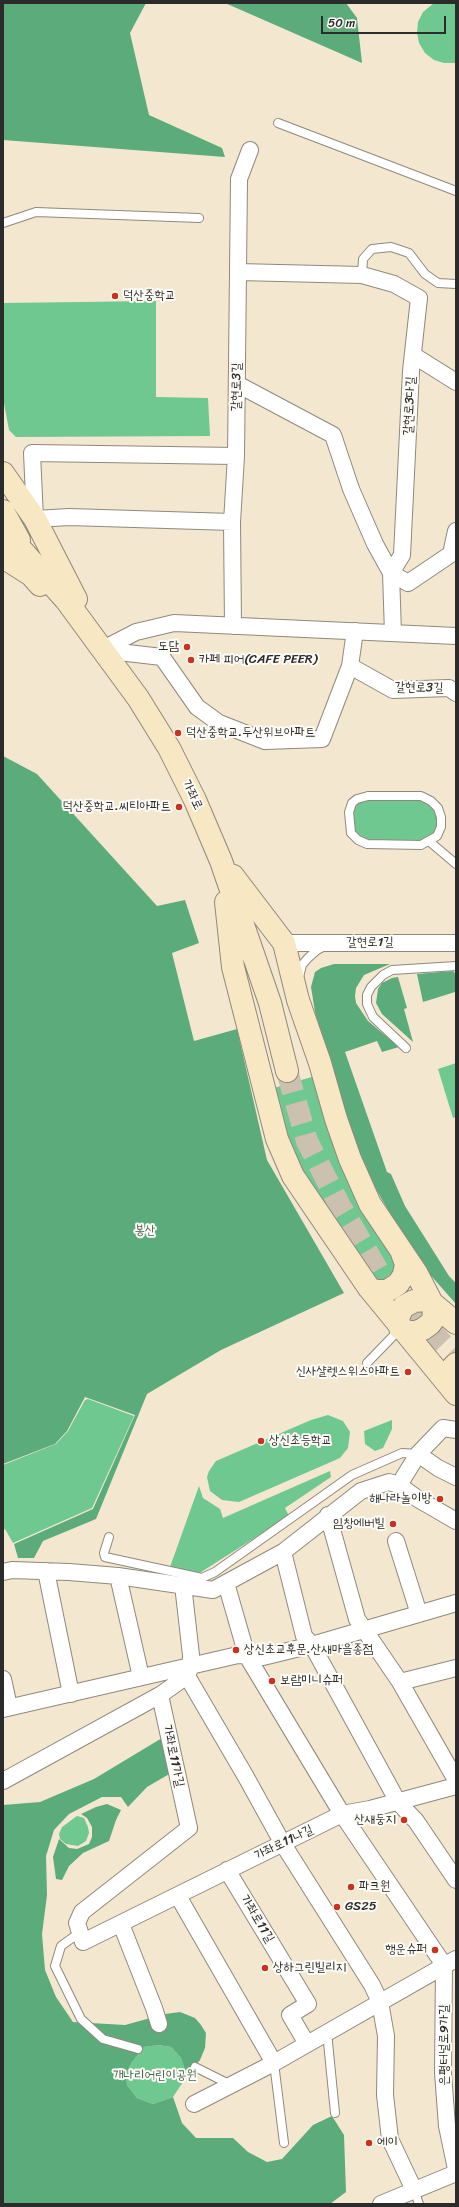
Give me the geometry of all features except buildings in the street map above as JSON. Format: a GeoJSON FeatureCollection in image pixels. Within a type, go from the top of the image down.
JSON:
{"type":"FeatureCollection","features":[{"type":"Feature","properties":{"kind":"main road"},"geometry":{"type":"LineString","coordinates":[[3,472],[35,519],[102,650]]}},
{"type":"Feature","properties":{"kind":"main road","name":"가좌로"},"geometry":{"type":"LineString","coordinates":[[3,511],[27,555]]}},
{"type":"Feature","properties":{"kind":"main road","name":"가좌로"},"geometry":{"type":"LineString","coordinates":[[3,529],[66,600],[138,698],[169,748],[195,800],[221,861],[270,1003],[287,1071]]}},
{"type":"Feature","properties":{"kind":"main road"},"geometry":{"type":"LineString","coordinates":[[3,557],[31,575],[102,650]]}},
{"type":"Feature","properties":{"kind":"main road"},"geometry":{"type":"LineString","coordinates":[[221,861],[284,943],[298,1000],[320,1063],[350,1159],[370,1204],[417,1274],[432,1303],[456,1323]]}},
{"type":"Feature","properties":{"kind":"main road"},"geometry":{"type":"LineString","coordinates":[[221,861],[233,967],[277,1139],[293,1176],[369,1288],[400,1328],[456,1394]]}},
{"type":"Feature","properties":{"kind":"main road"},"geometry":{"type":"LineString","coordinates":[[369,1288],[376,1291],[387,1291],[398,1284],[404,1275],[406,1264],[402,1253]]}},
{"type":"Feature","properties":{"kind":"main road"},"geometry":{"type":"LineString","coordinates":[[400,1328],[408,1332],[423,1330],[433,1320],[432,1303]]}},
{"type":"Feature","properties":{"kind":"main road"},"geometry":{"type":"LineString","coordinates":[[456,1364],[452,1368],[451,1378],[456,1387]]}},
{"type":"Feature","properties":{"kind":"street","name":"갈현로3길"},"geometry":{"type":"LineString","coordinates":[[233,626],[232,522],[236,456],[239,179],[250,150]]}},
{"type":"Feature","properties":{"kind":"street"},"geometry":{"type":"LineString","coordinates":[[238,272],[362,275]]}},
{"type":"Feature","properties":{"kind":"street","name":"갈현로3다길"},"geometry":{"type":"LineString","coordinates":[[362,275],[394,284],[419,298],[413,355],[402,554],[391,573]]}},
{"type":"Feature","properties":{"kind":"street"},"geometry":{"type":"LineString","coordinates":[[413,355],[456,382]]}},
{"type":"Feature","properties":{"kind":"street"},"geometry":{"type":"LineString","coordinates":[[237,384],[333,434],[351,489],[375,544],[391,573],[393,633]]}},
{"type":"Feature","properties":{"kind":"street"},"geometry":{"type":"LineString","coordinates":[[232,522],[69,517],[35,519],[32,453],[236,456]]}},
{"type":"Feature","properties":{"kind":"street"},"geometry":{"type":"LineString","coordinates":[[391,573],[408,583],[451,554],[456,531]]}},
{"type":"Feature","properties":{"kind":"street"},"geometry":{"type":"LineString","coordinates":[[102,650],[136,632],[174,623],[456,636]]}},
{"type":"Feature","properties":{"kind":"street"},"geometry":{"type":"LineString","coordinates":[[102,650],[162,657],[197,707],[219,723],[265,741],[322,738],[350,666],[355,631]]}},
{"type":"Feature","properties":{"kind":"street","name":"갈현로3길"},"geometry":{"type":"LineString","coordinates":[[350,666],[393,690],[449,688],[456,693]]}},
{"type":"Feature","properties":{"kind":"street","name":"갈현로1길"},"geometry":{"type":"LineString","coordinates":[[284,943],[456,943]]}},
{"type":"Feature","properties":{"kind":"street"},"geometry":{"type":"LineString","coordinates":[[3,1572],[12,1570],[46,1571],[118,1576],[213,1590],[283,1552],[328,1515],[361,1491],[394,1483],[418,1454],[443,1428],[456,1430]]}},
{"type":"Feature","properties":{"kind":"street"},"geometry":{"type":"LineString","coordinates":[[418,1454],[438,1468],[456,1477]]}},
{"type":"Feature","properties":{"kind":"street"},"geometry":{"type":"LineString","coordinates":[[394,1483],[418,1499],[454,1517]]}},
{"type":"Feature","properties":{"kind":"street"},"geometry":{"type":"LineString","coordinates":[[328,1515],[357,1619],[400,1682],[456,1780]]}},
{"type":"Feature","properties":{"kind":"street"},"geometry":{"type":"LineString","coordinates":[[396,1541],[419,1614]]}},
{"type":"Feature","properties":{"kind":"street"},"geometry":{"type":"LineString","coordinates":[[283,1552],[304,1636],[312,1645],[398,1802],[416,1821],[456,1880]]}},
{"type":"Feature","properties":{"kind":"street"},"geometry":{"type":"LineString","coordinates":[[46,1571],[71,1694]]}},
{"type":"Feature","properties":{"kind":"street"},"geometry":{"type":"LineString","coordinates":[[118,1576],[141,1677]]}},
{"type":"Feature","properties":{"kind":"street"},"geometry":{"type":"LineString","coordinates":[[194,2104],[274,2063],[450,1962],[342,1814],[246,1656],[226,1583]]}},
{"type":"Feature","properties":{"kind":"street"},"geometry":{"type":"LineString","coordinates":[[182,1585],[191,1655],[189,1671],[283,1844],[372,1985],[380,2002],[386,2036],[385,2095],[390,2139],[417,2197]]}},
{"type":"Feature","properties":{"kind":"street"},"geometry":{"type":"LineString","coordinates":[[3,1679],[6,1708],[141,1677],[189,1671],[238,1656],[263,1657],[312,1645],[456,1603]]}},
{"type":"Feature","properties":{"kind":"street"},"geometry":{"type":"LineString","coordinates":[[400,1682],[456,1668]]}},
{"type":"Feature","properties":{"kind":"street"},"geometry":{"type":"LineString","coordinates":[[3,1781],[160,1695],[189,1671]]}},
{"type":"Feature","properties":{"kind":"street","name":"가좌로11가길"},"geometry":{"type":"LineString","coordinates":[[81,1938],[77,1923],[82,1912],[188,1828],[160,1695]]}},
{"type":"Feature","properties":{"kind":"street","name":"가좌로11나길"},"geometry":{"type":"LineString","coordinates":[[81,1938],[121,1924],[342,1814],[398,1802],[456,1786]]}},
{"type":"Feature","properties":{"kind":"street","name":"가좌로11길"},"geometry":{"type":"LineString","coordinates":[[228,1870],[308,2004],[290,2015],[307,2044]]}},
{"type":"Feature","properties":{"kind":"street"},"geometry":{"type":"LineString","coordinates":[[178,1896],[274,2063]]}},
{"type":"Feature","properties":{"kind":"street"},"geometry":{"type":"LineString","coordinates":[[121,1924],[159,2024]]}},
{"type":"Feature","properties":{"kind":"street","name":"은평터널로9가길"},"geometry":{"type":"LineString","coordinates":[[450,1962],[450,2073],[452,2126],[456,2169]]}},
{"type":"Feature","properties":{"kind":"street"},"geometry":{"type":"LineString","coordinates":[[381,2204],[417,2197],[456,2173]]}},
{"type":"Feature","properties":{"kind":"lane"},"geometry":{"type":"LineString","coordinates":[[278,123],[456,191]]}},
{"type":"Feature","properties":{"kind":"lane"},"geometry":{"type":"LineString","coordinates":[[3,223],[36,212],[199,218]]}},
{"type":"Feature","properties":{"kind":"lane"},"geometry":{"type":"LineString","coordinates":[[362,275],[363,259],[372,249],[391,247],[409,253],[425,274],[438,283],[456,284]]}},
{"type":"Feature","properties":{"kind":"lane"},"geometry":{"type":"LineString","coordinates":[[368,796],[421,796],[431,801],[438,808],[441,817],[441,827],[437,836],[430,842],[421,845],[367,844],[363,842],[351,833],[349,812],[352,803],[358,799],[368,796]]}},
{"type":"Feature","properties":{"kind":"lane"},"geometry":{"type":"LineString","coordinates":[[430,842],[456,864]]}},
{"type":"Feature","properties":{"kind":"lane"},"geometry":{"type":"LineString","coordinates":[[298,1000],[302,965],[316,950],[332,943]]}},
{"type":"Feature","properties":{"kind":"lane"},"geometry":{"type":"LineString","coordinates":[[406,1048],[373,1017],[367,1004],[371,987],[382,975],[392,970],[456,966]]}},
{"type":"Feature","properties":{"kind":"lane"},"geometry":{"type":"LineString","coordinates":[[367,1363],[400,1328]]}},
{"type":"Feature","properties":{"kind":"lane"},"geometry":{"type":"LineString","coordinates":[[109,1537],[104,1553],[105,1557],[202,1578],[215,1572],[352,1475],[402,1452],[418,1454]]}},
{"type":"Feature","properties":{"kind":"lane","name":"가좌로11나길"},"geometry":{"type":"LineString","coordinates":[[81,1938],[61,1946],[54,1966],[81,2019],[103,2039],[138,2048]]}},
{"type":"Feature","properties":{"kind":"lane"},"geometry":{"type":"LineString","coordinates":[[327,2032],[335,2113]]}},
{"type":"Feature","properties":{"kind":"lane"},"geometry":{"type":"LineString","coordinates":[[274,2063],[284,2144]]}},
{"type":"Feature","properties":{"kind":"lane"},"geometry":{"type":"LineString","coordinates":[[195,2068],[231,2085]]}},
{"type":"Feature","properties":{"kind":"green space"},"geometry":{"type":"Polygon","coordinates":[[[3,3],[146,3],[130,33],[149,115],[222,148],[225,157],[3,140],[3,3]]]}},
{"type":"Feature","properties":{"kind":"green space"},"geometry":{"type":"Polygon","coordinates":[[[225,3],[346,3],[357,18],[362,63],[225,3]]]}},
{"type":"Feature","properties":{"kind":"green space"},"geometry":{"type":"Polygon","coordinates":[[[434,3],[456,3],[456,63],[444,63],[434,60],[425,53],[419,43],[417,33],[418,22],[423,12],[434,3]]]}},
{"type":"Feature","properties":{"kind":"green space"},"geometry":{"type":"Polygon","coordinates":[[[156,301],[156,397],[208,398],[210,436],[16,437],[9,430],[3,398],[3,303],[156,301]]]}},
{"type":"Feature","properties":{"kind":"green space","name":"봉산"},"geometry":{"type":"Polygon","coordinates":[[[3,756],[37,774],[157,906],[185,900],[199,943],[172,953],[194,1041],[237,1029],[267,1160],[344,1293],[221,1350],[147,1394],[96,1519],[43,1541],[34,1558],[18,1558],[14,1544],[93,1509],[135,1415],[85,1397],[67,1431],[55,1444],[3,1464],[3,756]]]}},
{"type":"Feature","properties":{"kind":"green space"},"geometry":{"type":"Polygon","coordinates":[[[421,796],[438,808],[441,827],[430,842],[367,844],[351,833],[352,803],[357,799],[421,796]]]}},
{"type":"Feature","properties":{"kind":"green space"},"geometry":{"type":"Polygon","coordinates":[[[334,964],[390,964],[364,975],[356,988],[355,996],[356,1003],[368,1021],[399,1047],[382,1052],[377,1041],[345,1052],[387,1172],[391,1174],[405,1206],[449,1276],[456,1283],[456,1304],[426,1270],[402,1234],[373,1184],[360,1155],[339,1097],[315,1012],[311,987],[315,972],[321,968],[334,964]]]}},
{"type":"Feature","properties":{"kind":"green space"},"geometry":{"type":"Polygon","coordinates":[[[453,971],[456,974],[456,995],[455,992],[423,1002],[417,974],[453,971]]]}},
{"type":"Feature","properties":{"kind":"green space"},"geometry":{"type":"Polygon","coordinates":[[[398,977],[407,1008],[404,1009],[413,1042],[382,1014],[376,1003],[378,989],[382,983],[398,977]]]}},
{"type":"Feature","properties":{"kind":"green space"},"geometry":{"type":"Polygon","coordinates":[[[456,1063],[456,1117],[453,1118],[438,1069],[456,1063]]]}},
{"type":"Feature","properties":{"kind":"green space"},"geometry":{"type":"Polygon","coordinates":[[[315,1076],[401,1266],[392,1281],[376,1282],[293,1162],[274,1088],[315,1076]]]}},
{"type":"Feature","properties":{"kind":"green space"},"geometry":{"type":"Polygon","coordinates":[[[88,1399],[134,1416],[92,1508],[13,1543],[5,1529],[3,1530],[3,1465],[56,1444],[68,1431],[85,1400],[88,1399]]]}},
{"type":"Feature","properties":{"kind":"green space"},"geometry":{"type":"Polygon","coordinates":[[[328,1415],[343,1421],[350,1432],[348,1448],[340,1458],[239,1502],[222,1500],[210,1491],[207,1477],[216,1461],[311,1420],[328,1415]]]}},
{"type":"Feature","properties":{"kind":"green space"},"geometry":{"type":"Polygon","coordinates":[[[392,1420],[392,1429],[383,1448],[375,1451],[365,1444],[364,1431],[392,1420]]]}},
{"type":"Feature","properties":{"kind":"green space"},"geometry":{"type":"Polygon","coordinates":[[[330,1471],[331,1477],[285,1508],[289,1516],[198,1574],[170,1567],[199,1486],[203,1498],[220,1509],[223,1518],[330,1471]]]}},
{"type":"Feature","properties":{"kind":"green space"},"geometry":{"type":"Polygon","coordinates":[[[162,1738],[171,1773],[147,1787],[128,1807],[121,1797],[102,1797],[69,1814],[54,1830],[46,1856],[47,1895],[42,1934],[45,1970],[56,1997],[73,2022],[125,2025],[165,2014],[180,2012],[195,2018],[206,2033],[205,2048],[200,2060],[187,2076],[181,2058],[171,2047],[158,2045],[144,2047],[132,2062],[126,2074],[127,2085],[137,2098],[153,2104],[173,2097],[182,2123],[196,2138],[233,2138],[248,2152],[267,2162],[282,2159],[313,2125],[332,2116],[344,2135],[346,2192],[330,2204],[3,2204],[3,1805],[40,1802],[94,1779],[162,1738]]]}},
{"type":"Feature","properties":{"kind":"green space"},"geometry":{"type":"Polygon","coordinates":[[[107,1804],[121,1810],[109,1841],[83,1853],[69,1866],[62,1880],[56,1879],[53,1857],[59,1839],[69,1848],[77,1849],[89,1844],[92,1837],[92,1827],[87,1818],[81,1814],[107,1804]]]}},
{"type":"Feature","properties":{"kind":"green space"},"geometry":{"type":"Polygon","coordinates":[[[77,1816],[84,1818],[88,1827],[89,1833],[86,1841],[78,1846],[66,1844],[60,1839],[59,1834],[62,1827],[77,1816]]]}},
{"type":"Feature","properties":{"kind":"green space","name":"개나리어린이공원"},"geometry":{"type":"Polygon","coordinates":[[[157,2045],[171,2047],[181,2058],[187,2076],[173,2097],[153,2104],[137,2098],[127,2085],[126,2074],[132,2062],[144,2047],[157,2045]]]}},
{"type":"Feature","properties":{"kind":"tunnel"},"geometry":{"type":"LineString","coordinates":[[287,1071],[307,1141],[340,1206],[383,1279],[401,1301],[456,1357]]}},
{"type":"Feature","properties":{"kind":"place","name":"덕산중학교"},"geometry":{"type":"Point","coordinates":[115,296]}},
{"type":"Feature","properties":{"kind":"place","name":"도담"},"geometry":{"type":"Point","coordinates":[187,647]}},
{"type":"Feature","properties":{"kind":"place","name":"카페 피어(CAFE PEER)"},"geometry":{"type":"Point","coordinates":[191,660]}},
{"type":"Feature","properties":{"kind":"place","name":"덕산중학교.두산위브아파트"},"geometry":{"type":"Point","coordinates":[178,733]}},
{"type":"Feature","properties":{"kind":"place","name":"덕산중학교.씨티아파트"},"geometry":{"type":"Point","coordinates":[179,807]}},
{"type":"Feature","properties":{"kind":"place","name":"신사샬렛스위스아파트"},"geometry":{"type":"Point","coordinates":[408,1372]}},
{"type":"Feature","properties":{"kind":"place","name":"상신초등학교"},"geometry":{"type":"Point","coordinates":[261,1441]}},
{"type":"Feature","properties":{"kind":"place","name":"해나라놀이방"},"geometry":{"type":"Point","coordinates":[440,1499]}},
{"type":"Feature","properties":{"kind":"place","name":"임창에버빌"},"geometry":{"type":"Point","coordinates":[393,1524]}},
{"type":"Feature","properties":{"kind":"place","name":"상신초교후문.산새마을종점"},"geometry":{"type":"Point","coordinates":[236,1650]}},
{"type":"Feature","properties":{"kind":"place","name":"보람미니슈퍼"},"geometry":{"type":"Point","coordinates":[272,1681]}},
{"type":"Feature","properties":{"kind":"place","name":"산새둥지"},"geometry":{"type":"Point","coordinates":[404,1820]}},
{"type":"Feature","properties":{"kind":"place","name":"파크원"},"geometry":{"type":"Point","coordinates":[351,1887]}},
{"type":"Feature","properties":{"kind":"place","name":"GS25"},"geometry":{"type":"Point","coordinates":[337,1907]}},
{"type":"Feature","properties":{"kind":"place","name":"행운슈퍼"},"geometry":{"type":"Point","coordinates":[435,1950]}},
{"type":"Feature","properties":{"kind":"place","name":"상하그린빌리지"},"geometry":{"type":"Point","coordinates":[265,1968]}},
{"type":"Feature","properties":{"kind":"place","name":"에이"},"geometry":{"type":"Point","coordinates":[369,2143]}}]}
